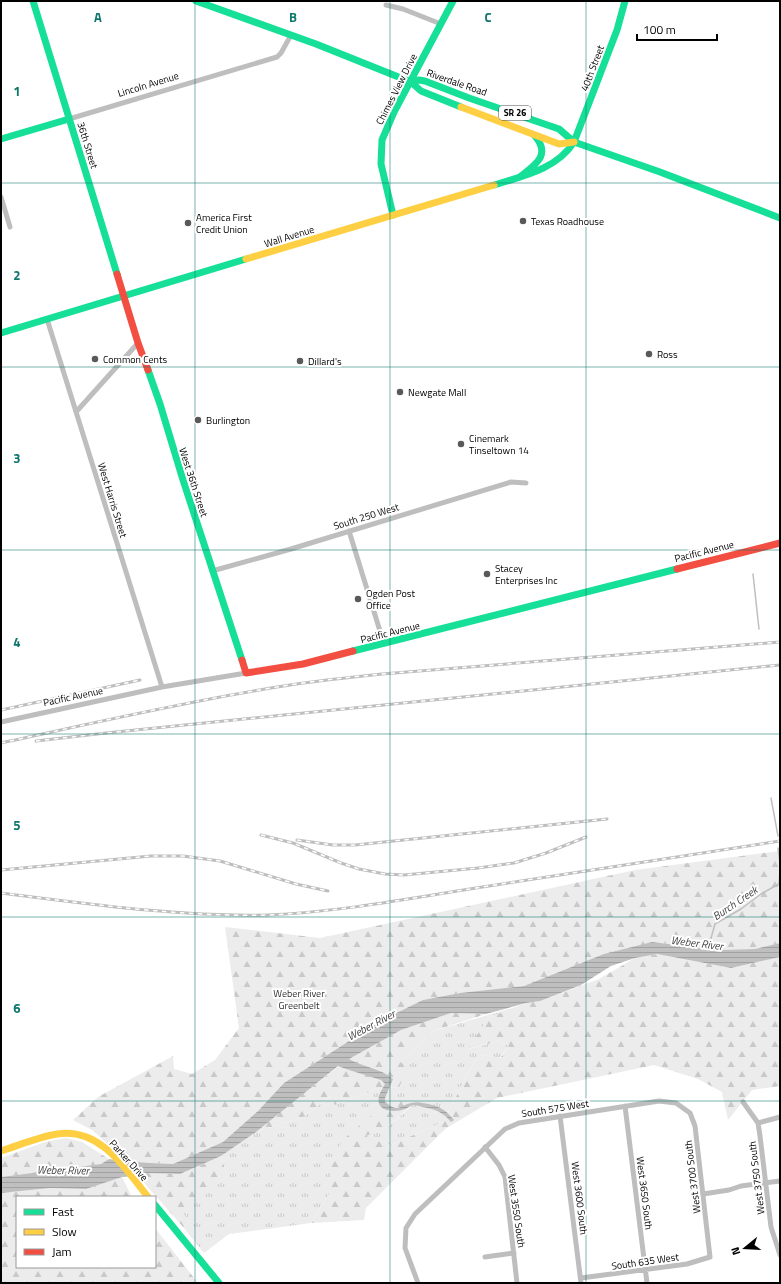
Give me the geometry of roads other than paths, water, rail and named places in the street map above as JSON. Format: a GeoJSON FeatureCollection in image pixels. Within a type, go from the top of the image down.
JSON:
{"type":"FeatureCollection","features":[{"type":"Feature","properties":{"kind":"main road","name":"36th Street"},"geometry":{"type":"LineString","coordinates":[[33,1],[124,296]]}},
{"type":"Feature","properties":{"kind":"main road","name":"Riverdale Road"},"geometry":{"type":"LineString","coordinates":[[196,1],[318,45],[411,82],[421,90],[559,144],[574,142]]}},
{"type":"Feature","properties":{"kind":"main road","name":"Chimes View Drive"},"geometry":{"type":"LineString","coordinates":[[393,215],[381,164],[381,144],[394,112],[453,1]]}},
{"type":"Feature","properties":{"kind":"main road","name":"40th Street"},"geometry":{"type":"LineString","coordinates":[[574,142],[614,39],[625,1]]}},
{"type":"Feature","properties":{"kind":"main road","name":"Riverdale Road"},"geometry":{"type":"LineString","coordinates":[[411,82],[419,80],[425,81],[559,129],[574,142]]}},
{"type":"Feature","properties":{"kind":"main road","name":"Lincoln Avenue"},"geometry":{"type":"LineString","coordinates":[[1,139],[70,119]]}},
{"type":"Feature","properties":{"kind":"main road"},"geometry":{"type":"LineString","coordinates":[[521,176],[536,164],[542,153],[542,144],[533,133]]}},
{"type":"Feature","properties":{"kind":"main road","name":"SR 26"},"geometry":{"type":"LineString","coordinates":[[574,142],[780,218]]}},
{"type":"Feature","properties":{"kind":"main road","name":"Wall Avenue"},"geometry":{"type":"LineString","coordinates":[[1,333],[521,176],[546,167],[561,158],[574,142]]}},
{"type":"Feature","properties":{"kind":"main road","name":"West 36th Street"},"geometry":{"type":"LineString","coordinates":[[124,296],[246,673]]}},
{"type":"Feature","properties":{"kind":"main road","name":"Pacific Avenue"},"geometry":{"type":"LineString","coordinates":[[246,673],[303,664],[780,543]]}},
{"type":"Feature","properties":{"kind":"main road","name":"Parker Drive"},"geometry":{"type":"LineString","coordinates":[[1,1151],[49,1136],[65,1133],[77,1133],[102,1145],[147,1196]]}},
{"type":"Feature","properties":{"kind":"main road"},"geometry":{"type":"LineString","coordinates":[[156,1206],[219,1283]]}},
{"type":"Feature","properties":{"kind":"street"},"geometry":{"type":"LineString","coordinates":[[386,5],[403,9],[441,24]]}},
{"type":"Feature","properties":{"kind":"street","name":"Lincoln Avenue"},"geometry":{"type":"LineString","coordinates":[[70,119],[276,57],[281,52],[291,35]]}},
{"type":"Feature","properties":{"kind":"street"},"geometry":{"type":"LineString","coordinates":[[1,197],[10,227]]}},
{"type":"Feature","properties":{"kind":"street","name":"West Harris Street"},"geometry":{"type":"LineString","coordinates":[[47,319],[162,687]]}},
{"type":"Feature","properties":{"kind":"street"},"geometry":{"type":"LineString","coordinates":[[76,412],[138,343]]}},
{"type":"Feature","properties":{"kind":"street","name":"South 250 West"},"geometry":{"type":"LineString","coordinates":[[212,571],[512,482],[526,483]]}},
{"type":"Feature","properties":{"kind":"street"},"geometry":{"type":"LineString","coordinates":[[349,531],[384,644]]}},
{"type":"Feature","properties":{"kind":"street","name":"Pacific Avenue"},"geometry":{"type":"LineString","coordinates":[[1,722],[162,687],[246,673]]}},
{"type":"Feature","properties":{"kind":"street","name":"South 575 West"},"geometry":{"type":"LineString","coordinates":[[418,1283],[405,1248],[406,1228],[415,1214],[505,1129],[519,1122],[659,1101],[676,1103]]}},
{"type":"Feature","properties":{"kind":"street","name":"West 3750 South"},"geometry":{"type":"LineString","coordinates":[[743,1102],[758,1123],[771,1227],[780,1255]]}},
{"type":"Feature","properties":{"kind":"street","name":"West 3700 South"},"geometry":{"type":"LineString","coordinates":[[676,1103],[690,1114],[695,1126],[710,1257]]}},
{"type":"Feature","properties":{"kind":"street","name":"West 3650 South"},"geometry":{"type":"LineString","coordinates":[[625,1106],[647,1283]]}},
{"type":"Feature","properties":{"kind":"street","name":"West 3600 South"},"geometry":{"type":"LineString","coordinates":[[560,1116],[581,1281]]}},
{"type":"Feature","properties":{"kind":"street"},"geometry":{"type":"LineString","coordinates":[[758,1123],[780,1117]]}},
{"type":"Feature","properties":{"kind":"street","name":"West 3550 South"},"geometry":{"type":"LineString","coordinates":[[485,1147],[499,1165],[505,1177],[518,1283]]}},
{"type":"Feature","properties":{"kind":"street"},"geometry":{"type":"LineString","coordinates":[[703,1194],[728,1190],[741,1186],[780,1181]]}},
{"type":"Feature","properties":{"kind":"street"},"geometry":{"type":"LineString","coordinates":[[485,1257],[514,1253]]}},
{"type":"Feature","properties":{"kind":"street","name":"South 635 West"},"geometry":{"type":"LineString","coordinates":[[581,1281],[687,1264],[710,1257]]}},
{"type":"Feature","properties":{"kind":"water","name":"Weber River"},"geometry":{"type":"Polygon","coordinates":[[[652,942],[718,950],[755,949],[780,943],[780,957],[731,968],[657,954],[635,958],[611,966],[581,985],[540,1001],[526,1003],[486,1014],[451,1013],[401,1030],[349,1059],[383,1072],[393,1079],[385,1098],[385,1102],[393,1107],[399,1108],[411,1103],[429,1104],[446,1112],[454,1120],[451,1122],[438,1112],[417,1105],[396,1111],[386,1110],[380,1105],[379,1101],[379,1096],[385,1084],[381,1080],[338,1066],[256,1132],[221,1156],[180,1174],[146,1173],[138,1176],[122,1177],[86,1189],[50,1188],[1,1193],[1,1177],[101,1164],[109,1159],[128,1162],[173,1164],[223,1142],[258,1111],[284,1083],[380,1021],[423,1000],[460,993],[524,986],[604,954],[652,942]]]}},
{"type":"Feature","properties":{"kind":"waterway","name":"Burch Creek"},"geometry":{"type":"LineString","coordinates":[[753,574],[759,629]]}},
{"type":"Feature","properties":{"kind":"waterway","name":"Burch Creek"},"geometry":{"type":"LineString","coordinates":[[771,798],[778,836]]}},
{"type":"Feature","properties":{"kind":"waterway","name":"Burch Creek"},"geometry":{"type":"LineString","coordinates":[[778,848],[780,863]]}},
{"type":"Feature","properties":{"kind":"waterway","name":"Burch Creek"},"geometry":{"type":"LineString","coordinates":[[708,949],[715,924],[779,884],[780,872]]}},
{"type":"Feature","properties":{"kind":"railway"},"geometry":{"type":"LineString","coordinates":[[1,743],[133,714],[309,682],[382,674],[780,642]]}},
{"type":"Feature","properties":{"kind":"railway"},"geometry":{"type":"LineString","coordinates":[[36,741],[780,665]]}},
{"type":"Feature","properties":{"kind":"railway"},"geometry":{"type":"LineString","coordinates":[[1,710],[140,680]]}},
{"type":"Feature","properties":{"kind":"railway"},"geometry":{"type":"LineString","coordinates":[[297,840],[333,845],[355,845],[607,819]]}},
{"type":"Feature","properties":{"kind":"railway"},"geometry":{"type":"LineString","coordinates":[[261,835],[293,843],[359,869],[385,874],[404,875],[514,863],[546,853],[586,837]]}},
{"type":"Feature","properties":{"kind":"railway"},"geometry":{"type":"LineString","coordinates":[[1,893],[168,912],[268,915],[320,911],[372,904],[780,841]]}},
{"type":"Feature","properties":{"kind":"railway"},"geometry":{"type":"LineString","coordinates":[[1,870],[151,856],[183,856],[220,861],[296,884],[328,891]]}},
{"type":"Feature","properties":{"kind":"place","name":"Texas Roadhouse"},"geometry":{"type":"Point","coordinates":[523,221]}},
{"type":"Feature","properties":{"kind":"place","name":"America First Credit Union"},"geometry":{"type":"Point","coordinates":[188,223]}},
{"type":"Feature","properties":{"kind":"place","name":"Ross"},"geometry":{"type":"Point","coordinates":[649,354]}},
{"type":"Feature","properties":{"kind":"place","name":"Common Cents"},"geometry":{"type":"Point","coordinates":[95,359]}},
{"type":"Feature","properties":{"kind":"place","name":"Dillard's"},"geometry":{"type":"Point","coordinates":[300,361]}},
{"type":"Feature","properties":{"kind":"place","name":"Newgate Mall"},"geometry":{"type":"Point","coordinates":[400,392]}},
{"type":"Feature","properties":{"kind":"place","name":"Burlington"},"geometry":{"type":"Point","coordinates":[198,420]}},
{"type":"Feature","properties":{"kind":"place","name":"Cinemark Tinseltown 14"},"geometry":{"type":"Point","coordinates":[461,444]}},
{"type":"Feature","properties":{"kind":"place","name":"Stacey Enterprises Inc"},"geometry":{"type":"Point","coordinates":[487,574]}},
{"type":"Feature","properties":{"kind":"place","name":"Ogden Post Office"},"geometry":{"type":"Point","coordinates":[358,599]}},
{"type":"Feature","properties":{"kind":"park label","name":"Weber River Greenbelt"},"geometry":{"type":"Point","coordinates":[299,998]}}]}
